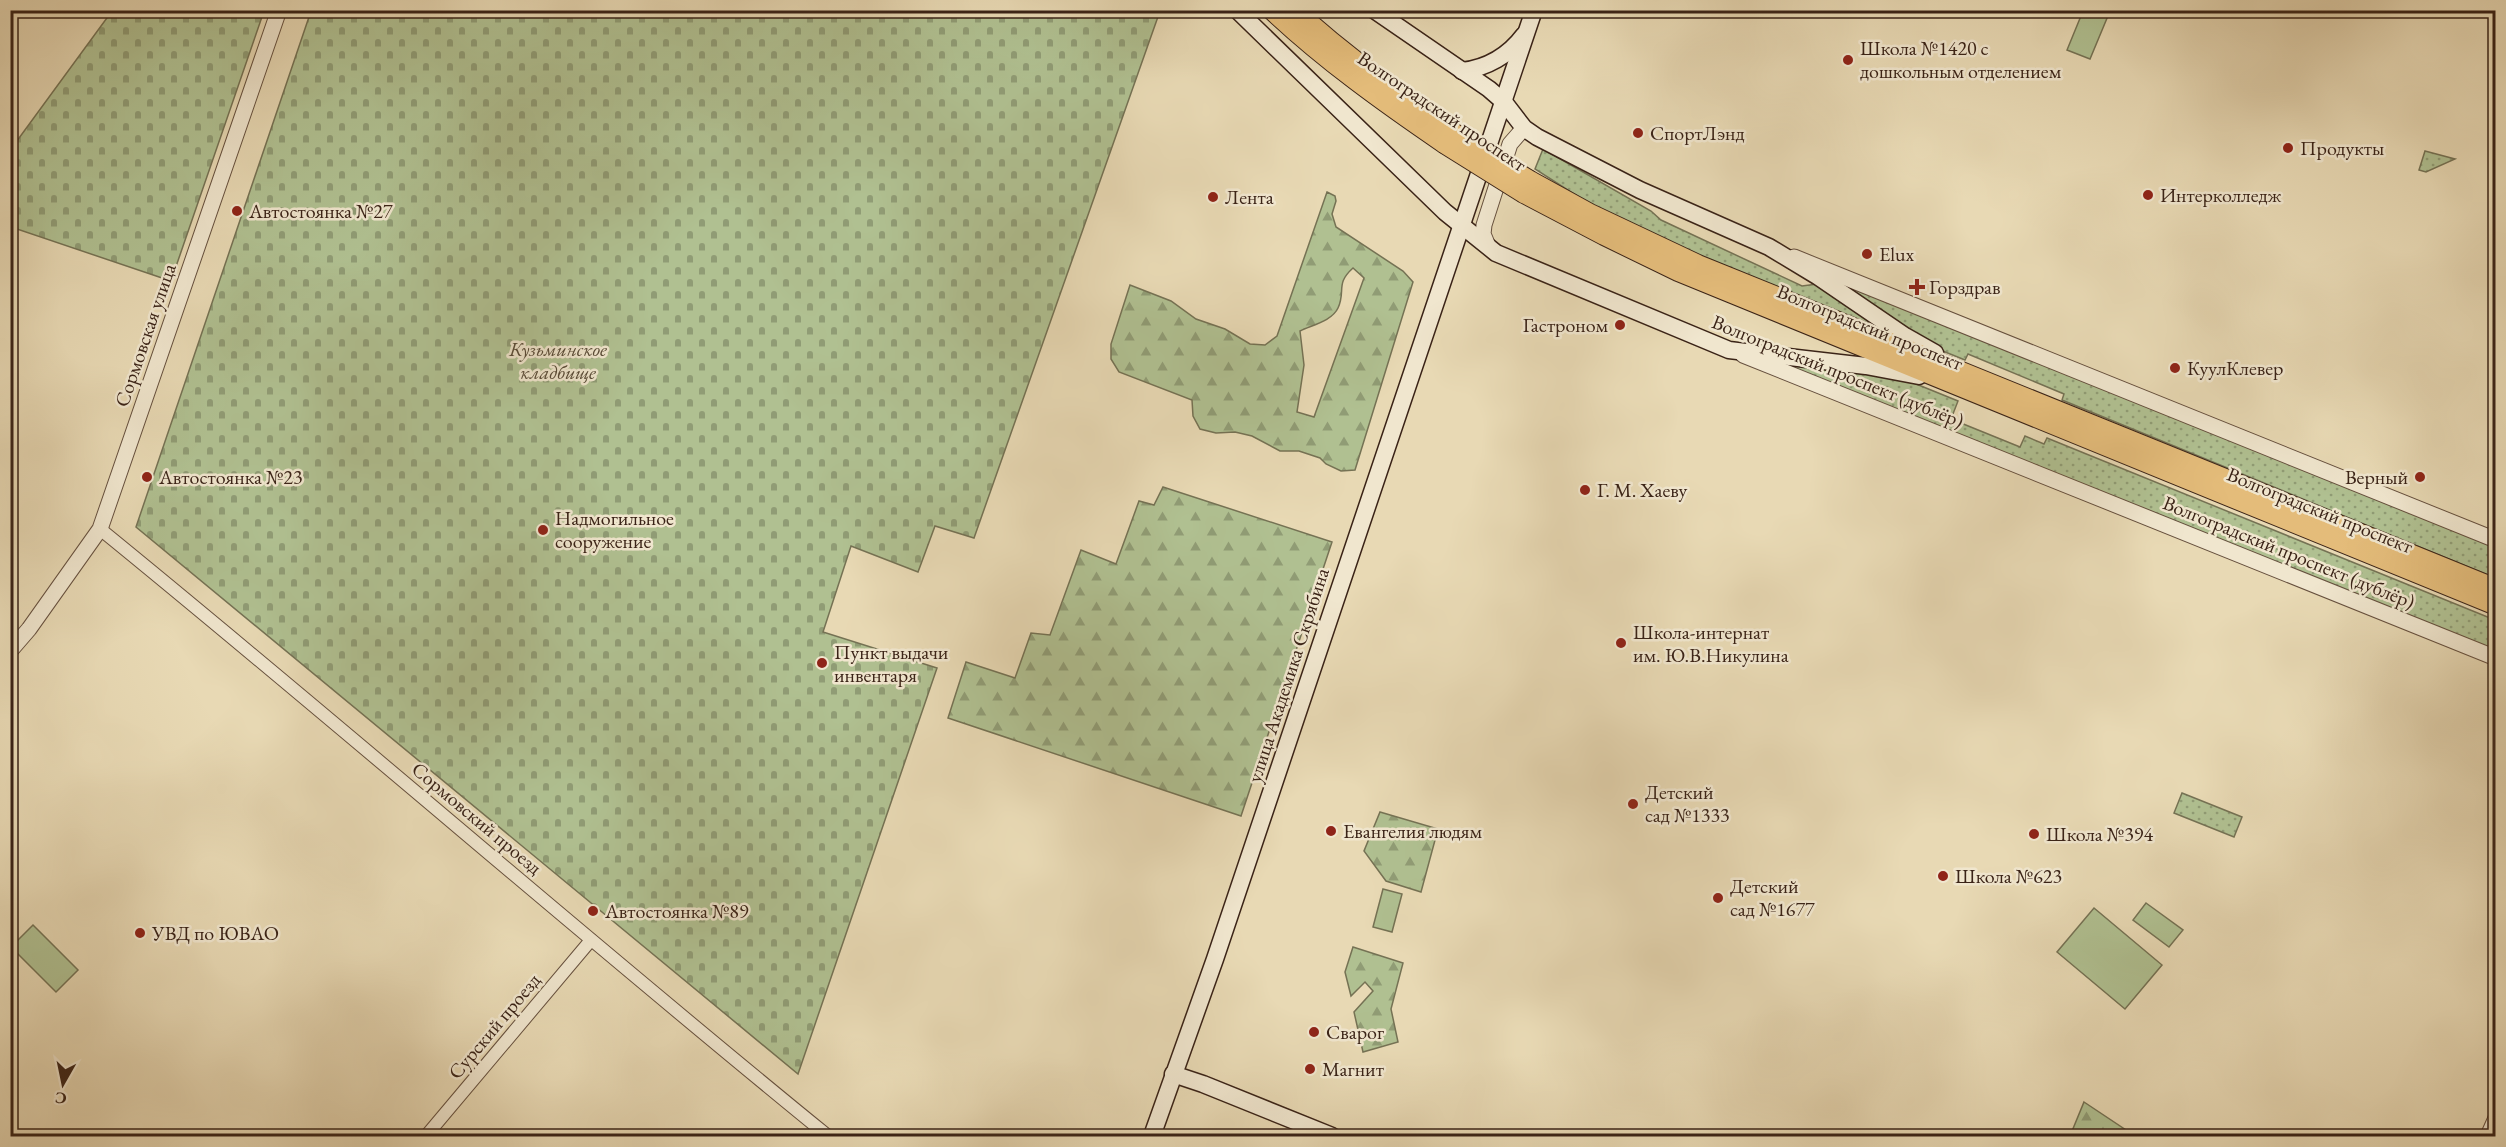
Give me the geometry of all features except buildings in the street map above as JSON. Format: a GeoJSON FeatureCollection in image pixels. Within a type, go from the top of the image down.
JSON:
{"type":"FeatureCollection","features":[{"type":"Feature","properties":{"kind":"main road","name":"Волгоградский проспект (дублёр)"},"geometry":{"type":"LineString","coordinates":[[1237,10],[1351,123],[1461,226],[1496,253],[1729,350]]}},
{"type":"Feature","properties":{"kind":"main road","name":"Волгоградский проспект"},"geometry":{"type":"LineString","coordinates":[[1271,10],[1312,47],[1356,81],[1527,187],[1558,213],[1678,272],[2496,606]]}},
{"type":"Feature","properties":{"kind":"main road","name":"Волгоградский проспект"},"geometry":{"type":"LineString","coordinates":[[1294,10],[1390,87],[1447,137]]}},
{"type":"Feature","properties":{"kind":"main road"},"geometry":{"type":"LineString","coordinates":[[1374,10],[1504,102],[1524,128],[1603,172],[1769,247],[1817,276],[1905,336],[1997,386]]}},
{"type":"Feature","properties":{"kind":"main road","name":"улица Академика Скрябина"},"geometry":{"type":"LineString","coordinates":[[1152,1137],[1215,959],[1461,226],[1480,203],[1504,136],[1504,102],[1534,10]]}},
{"type":"Feature","properties":{"kind":"main road"},"geometry":{"type":"LineString","coordinates":[[1462,71],[1482,67],[1500,58],[1528,31]]}},
{"type":"Feature","properties":{"kind":"main road","name":"Волгоградский проспект"},"geometry":{"type":"LineString","coordinates":[[1527,187],[1590,213],[1698,264],[2496,588]]}},
{"type":"Feature","properties":{"kind":"main road"},"geometry":{"type":"LineString","coordinates":[[1729,350],[1888,369],[1960,388]]}},
{"type":"Feature","properties":{"kind":"main road"},"geometry":{"type":"LineString","coordinates":[[1173,1074],[1332,1137]]}},
{"type":"Feature","properties":{"kind":"street","name":"Сормовская улица"},"geometry":{"type":"LineString","coordinates":[[10,651],[29,629],[100,529],[279,10]]}},
{"type":"Feature","properties":{"kind":"street"},"geometry":{"type":"LineString","coordinates":[[1488,246],[1483,234],[1484,225],[1510,144],[1524,128]]}},
{"type":"Feature","properties":{"kind":"street"},"geometry":{"type":"LineString","coordinates":[[1769,247],[2496,540]]}},
{"type":"Feature","properties":{"kind":"street","name":"Волгоградский проспект (дублёр)"},"geometry":{"type":"LineString","coordinates":[[1729,350],[2496,658]]}},
{"type":"Feature","properties":{"kind":"street","name":"Сормовский проезд"},"geometry":{"type":"LineString","coordinates":[[100,529],[283,679],[828,1137]]}},
{"type":"Feature","properties":{"kind":"street","name":"Сурский проезд"},"geometry":{"type":"LineString","coordinates":[[426,1137],[591,940]]}},
{"type":"Feature","properties":{"kind":"street"},"geometry":{"type":"LineString","coordinates":[[2488,1137],[2496,1118]]}},
{"type":"Feature","properties":{"kind":"green space"},"geometry":{"type":"Polygon","coordinates":[[[112,11],[264,11],[171,281],[11,227],[11,149],[112,11]]]}},
{"type":"Feature","properties":{"kind":"green space","name":"Кузьминское кладбище"},"geometry":{"type":"Polygon","coordinates":[[[311,11],[1160,11],[974,538],[935,526],[918,572],[851,546],[823,632],[937,668],[798,1074],[136,527],[311,11]]]}},
{"type":"Feature","properties":{"kind":"green space"},"geometry":{"type":"Polygon","coordinates":[[[2083,11],[2110,11],[2090,59],[2067,50],[2083,11]]]}},
{"type":"Feature","properties":{"kind":"green space"},"geometry":{"type":"Polygon","coordinates":[[[1543,149],[1651,211],[1661,220],[1802,286],[1817,284],[1895,336],[1734,272],[1588,203],[1535,169],[1543,149]]]}},
{"type":"Feature","properties":{"kind":"green space"},"geometry":{"type":"Polygon","coordinates":[[[2425,151],[2455,159],[2426,172],[2419,170],[2425,151]]]}},
{"type":"Feature","properties":{"kind":"green space"},"geometry":{"type":"Polygon","coordinates":[[[1327,192],[1335,196],[1336,201],[1332,214],[1336,227],[1403,271],[1413,282],[1355,470],[1341,471],[1326,464],[1320,458],[1299,451],[1280,451],[1252,436],[1235,432],[1216,433],[1200,429],[1193,416],[1192,400],[1119,372],[1111,359],[1111,344],[1130,285],[1171,301],[1196,319],[1225,329],[1250,344],[1265,345],[1277,336],[1327,192]],[[1353,268],[1342,283],[1340,302],[1335,312],[1327,319],[1300,331],[1304,365],[1297,412],[1314,417],[1364,278],[1353,268]]]}},
{"type":"Feature","properties":{"kind":"green space"},"geometry":{"type":"Polygon","coordinates":[[[1821,272],[2495,546],[2495,578],[2062,400],[2064,394],[1968,354],[1965,360],[1918,341],[1821,272]]]}},
{"type":"Feature","properties":{"kind":"green space"},"geometry":{"type":"Polygon","coordinates":[[[1786,361],[1894,375],[1958,401],[1951,419],[2020,447],[2025,436],[2044,444],[2047,438],[2495,620],[2495,656],[1786,367],[1786,361]]]}},
{"type":"Feature","properties":{"kind":"green space"},"geometry":{"type":"Polygon","coordinates":[[[1163,487],[1332,542],[1241,816],[948,718],[966,662],[1015,678],[1031,633],[1050,635],[1081,550],[1116,564],[1139,501],[1154,505],[1163,487]]]}},
{"type":"Feature","properties":{"kind":"green space"},"geometry":{"type":"Polygon","coordinates":[[[2182,793],[2242,817],[2234,837],[2174,813],[2182,793]]]}},
{"type":"Feature","properties":{"kind":"green space"},"geometry":{"type":"Polygon","coordinates":[[[1380,812],[1438,829],[1421,892],[1386,881],[1364,851],[1380,812]]]}},
{"type":"Feature","properties":{"kind":"green space"},"geometry":{"type":"Polygon","coordinates":[[[1383,889],[1402,894],[1392,932],[1373,927],[1383,889]]]}},
{"type":"Feature","properties":{"kind":"green space"},"geometry":{"type":"Polygon","coordinates":[[[2146,903],[2183,930],[2169,947],[2133,920],[2146,903]]]}},
{"type":"Feature","properties":{"kind":"green space"},"geometry":{"type":"Polygon","coordinates":[[[2094,908],[2162,965],[2125,1009],[2057,952],[2094,908]]]}},
{"type":"Feature","properties":{"kind":"green space"},"geometry":{"type":"Polygon","coordinates":[[[33,925],[78,970],[56,992],[11,947],[33,925]]]}},
{"type":"Feature","properties":{"kind":"green space"},"geometry":{"type":"Polygon","coordinates":[[[1353,947],[1403,963],[1391,1009],[1398,1042],[1363,1052],[1354,1012],[1373,991],[1365,982],[1351,996],[1345,972],[1353,947]]]}},
{"type":"Feature","properties":{"kind":"green space"},"geometry":{"type":"Polygon","coordinates":[[[2084,1102],[2135,1136],[2070,1136],[2084,1102]]]}},
{"type":"Feature","properties":{"kind":"place","name":"Школа №1420 с дошкольным отделением"},"geometry":{"type":"Point","coordinates":[1848,60]}},
{"type":"Feature","properties":{"kind":"place","name":"СпортЛэнд"},"geometry":{"type":"Point","coordinates":[1638,133]}},
{"type":"Feature","properties":{"kind":"place","name":"Продукты"},"geometry":{"type":"Point","coordinates":[2288,148]}},
{"type":"Feature","properties":{"kind":"place","name":"Интерколледж"},"geometry":{"type":"Point","coordinates":[2148,195]}},
{"type":"Feature","properties":{"kind":"place","name":"Лента"},"geometry":{"type":"Point","coordinates":[1213,197]}},
{"type":"Feature","properties":{"kind":"place","name":"Автостоянка №27"},"geometry":{"type":"Point","coordinates":[237,211]}},
{"type":"Feature","properties":{"kind":"place","name":"Elux"},"geometry":{"type":"Point","coordinates":[1867,254]}},
{"type":"Feature","properties":{"kind":"place","name":"Горздрав"},"geometry":{"type":"Point","coordinates":[1917,287]}},
{"type":"Feature","properties":{"kind":"place","name":"Гастроном"},"geometry":{"type":"Point","coordinates":[1620,325]}},
{"type":"Feature","properties":{"kind":"place","name":"КуулКлевер"},"geometry":{"type":"Point","coordinates":[2175,368]}},
{"type":"Feature","properties":{"kind":"place","name":"Автостоянка №23"},"geometry":{"type":"Point","coordinates":[147,477]}},
{"type":"Feature","properties":{"kind":"place","name":"Верный"},"geometry":{"type":"Point","coordinates":[2420,477]}},
{"type":"Feature","properties":{"kind":"place","name":"Г. М. Хаеву"},"geometry":{"type":"Point","coordinates":[1585,490]}},
{"type":"Feature","properties":{"kind":"place","name":"Надмогильное сооружение"},"geometry":{"type":"Point","coordinates":[543,530]}},
{"type":"Feature","properties":{"kind":"place","name":"Школа-интернат им. Ю.В.Никулина"},"geometry":{"type":"Point","coordinates":[1621,643]}},
{"type":"Feature","properties":{"kind":"place","name":"Пункт выдачи инвентаря"},"geometry":{"type":"Point","coordinates":[822,663]}},
{"type":"Feature","properties":{"kind":"place","name":"Детский сад №1333"},"geometry":{"type":"Point","coordinates":[1633,804]}},
{"type":"Feature","properties":{"kind":"place","name":"Евангелия людям"},"geometry":{"type":"Point","coordinates":[1331,831]}},
{"type":"Feature","properties":{"kind":"place","name":"Школа №394"},"geometry":{"type":"Point","coordinates":[2034,834]}},
{"type":"Feature","properties":{"kind":"place","name":"Школа №623"},"geometry":{"type":"Point","coordinates":[1943,876]}},
{"type":"Feature","properties":{"kind":"place","name":"Детский сад №1677"},"geometry":{"type":"Point","coordinates":[1718,898]}},
{"type":"Feature","properties":{"kind":"place","name":"Автостоянка №89"},"geometry":{"type":"Point","coordinates":[593,911]}},
{"type":"Feature","properties":{"kind":"place","name":"УВД по ЮВАО"},"geometry":{"type":"Point","coordinates":[140,933]}},
{"type":"Feature","properties":{"kind":"place","name":"Сварог"},"geometry":{"type":"Point","coordinates":[1314,1032]}},
{"type":"Feature","properties":{"kind":"place","name":"Магнит"},"geometry":{"type":"Point","coordinates":[1310,1069]}}]}
